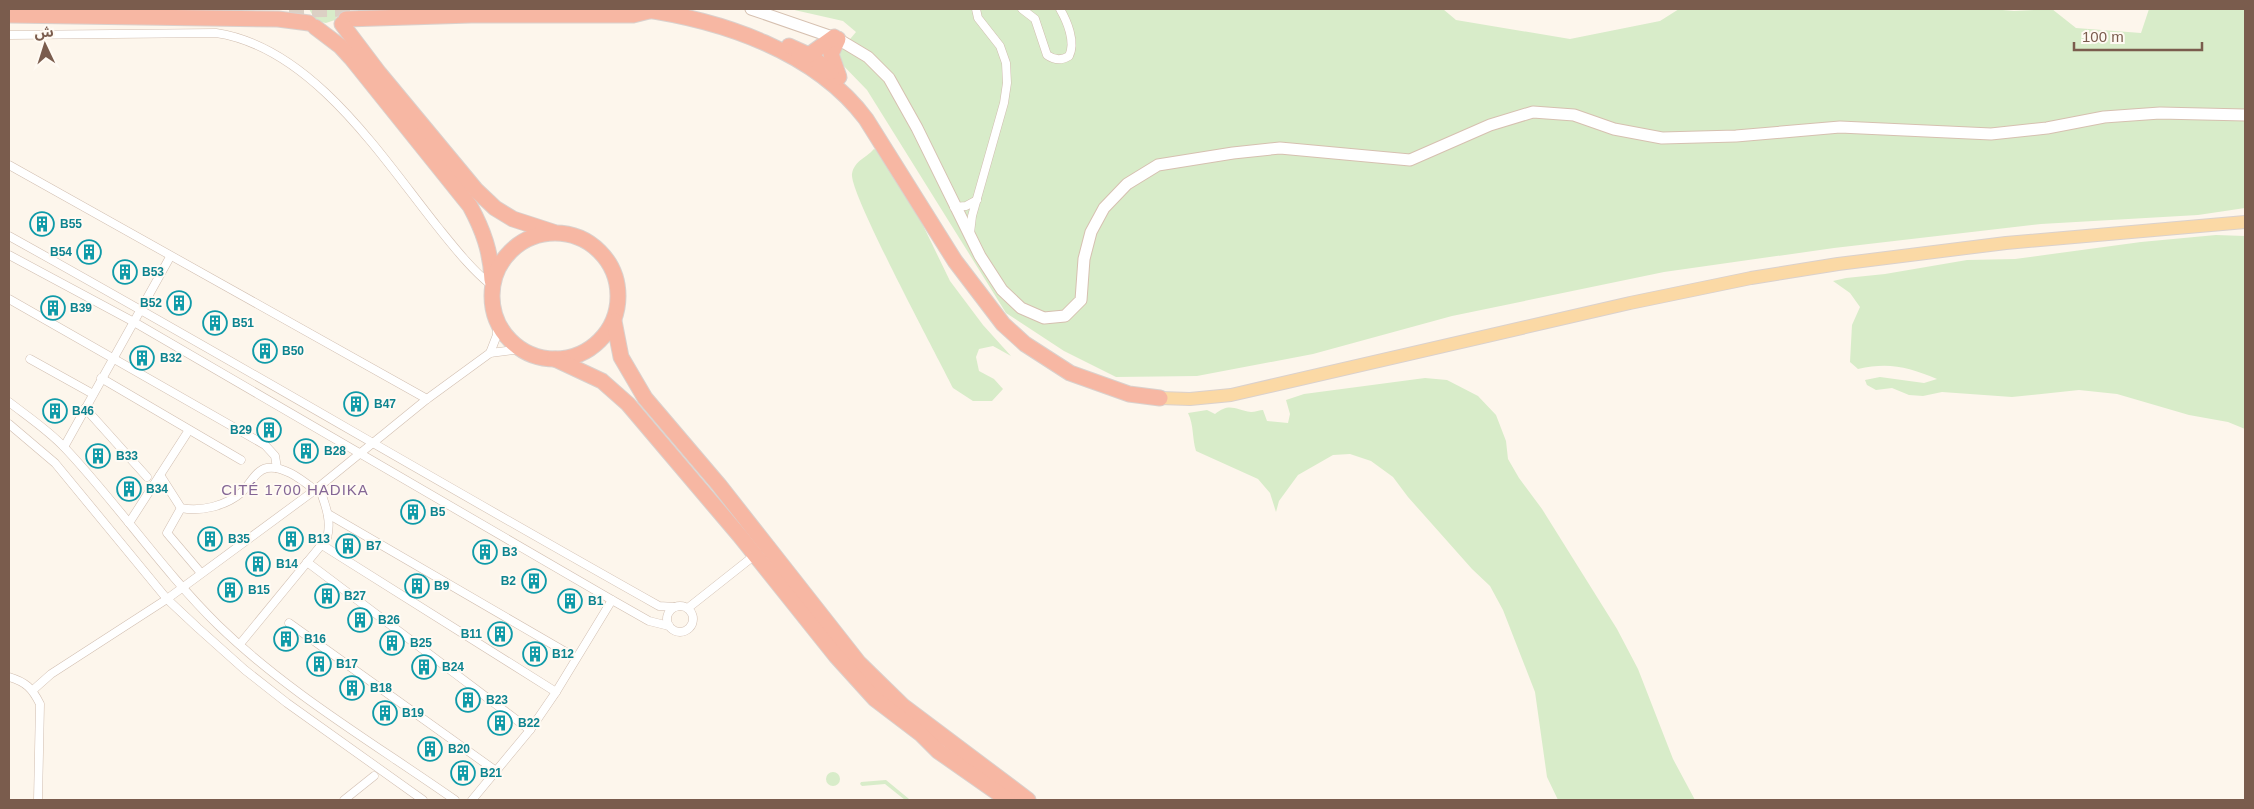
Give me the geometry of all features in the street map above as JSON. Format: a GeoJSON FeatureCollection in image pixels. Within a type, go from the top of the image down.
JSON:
{"type":"FeatureCollection","features":[{"type":"Feature","properties":{"kind":"highway"},"geometry":{"type":"LineString","coordinates":[[11,9],[296,9],[312,25],[340,46],[352,59],[470,206],[483,231],[491,258],[492,305],[497,322],[507,337],[521,349],[537,357],[555,359],[573,357],[590,349],[604,337],[614,321],[618,293],[611,266],[599,250],[583,240],[526,225],[495,208],[476,190],[367,58],[346,17]]}},
{"type":"Feature","properties":{"kind":"highway"},"geometry":{"type":"LineString","coordinates":[[361,9],[424,9]]}},
{"type":"Feature","properties":{"kind":"highway"},"geometry":{"type":"LineString","coordinates":[[684,9],[735,23],[809,55],[839,79],[856,94],[877,120],[958,258],[1007,322],[1026,341],[1055,360],[1103,383],[1160,398]]}},
{"type":"Feature","properties":{"kind":"highway"},"geometry":{"type":"LineString","coordinates":[[9,15],[278,19],[329,30],[346,17],[633,15],[646,10],[714,25],[797,55],[809,55],[836,38]]}},
{"type":"Feature","properties":{"kind":"highway"},"geometry":{"type":"LineString","coordinates":[[367,58],[359,38],[359,32],[362,25],[375,17]]}},
{"type":"Feature","properties":{"kind":"highway"},"geometry":{"type":"LineString","coordinates":[[836,38],[831,54],[839,79]]}},
{"type":"Feature","properties":{"kind":"highway"},"geometry":{"type":"LineString","coordinates":[[776,49],[830,82],[856,106],[881,140],[955,261],[976,291],[1003,324],[1024,344],[1070,373],[1095,383],[1129,394],[1160,398]]}},
{"type":"Feature","properties":{"kind":"highway"},"geometry":{"type":"LineString","coordinates":[[493,287],[498,269],[508,254],[522,243],[539,236],[557,233]]}},
{"type":"Feature","properties":{"kind":"highway"},"geometry":{"type":"LineString","coordinates":[[614,321],[621,358],[645,398],[719,484],[858,662],[903,706],[1028,800]]}},
{"type":"Feature","properties":{"kind":"highway"},"geometry":{"type":"LineString","coordinates":[[555,359],[592,375],[616,392],[755,554],[836,656],[875,699],[921,734],[938,751],[1008,800]]}},
{"type":"Feature","properties":{"kind":"main road"},"geometry":{"type":"LineString","coordinates":[[1160,398],[1190,399],[1231,395],[1620,305],[1751,278],[1838,264],[1996,244],[2245,222]]}},
{"type":"Feature","properties":{"kind":"street"},"geometry":{"type":"LineString","coordinates":[[751,9],[836,38],[868,57],[889,78],[917,128],[971,240],[1002,290],[1021,308],[1044,318],[1065,316],[1081,300],[1084,258],[1091,232],[1104,208],[1127,184],[1158,166],[1194,159],[1280,148],[1410,160],[1490,125],[1532,112],[1574,115],[1614,129],[1662,138],[1736,136],[1840,127],[1991,134],[2047,128],[2113,116],[2160,113],[2245,115]]}},
{"type":"Feature","properties":{"kind":"street"},"geometry":{"type":"LineString","coordinates":[[971,240],[970,224],[992,140],[1004,103],[1007,83],[1006,63],[1000,46],[978,18],[976,9]]}},
{"type":"Feature","properties":{"kind":"street"},"geometry":{"type":"LineString","coordinates":[[1022,9],[1035,20],[1047,54],[1060,60],[1069,56],[1071,47],[1068,26],[1060,9]]}},
{"type":"Feature","properties":{"kind":"street"},"geometry":{"type":"LineString","coordinates":[[9,34],[216,33],[232,35],[268,49],[301,72],[330,96],[352,120],[455,248],[480,277],[493,287]]}},
{"type":"Feature","properties":{"kind":"street"},"geometry":{"type":"LineString","coordinates":[[9,165],[170,257],[427,399]]}},
{"type":"Feature","properties":{"kind":"street"},"geometry":{"type":"LineString","coordinates":[[954,207],[966,206],[977,200]]}},
{"type":"Feature","properties":{"kind":"street"},"geometry":{"type":"LineString","coordinates":[[9,236],[659,606],[688,608],[693,615],[691,628],[680,633],[669,626],[649,621],[357,454],[134,322],[9,255]]}},
{"type":"Feature","properties":{"kind":"street"},"geometry":{"type":"LineString","coordinates":[[64,447],[170,257]]}},
{"type":"Feature","properties":{"kind":"street"},"geometry":{"type":"LineString","coordinates":[[9,299],[265,445],[275,456],[277,468]]}},
{"type":"Feature","properties":{"kind":"street"},"geometry":{"type":"LineString","coordinates":[[490,353],[497,335],[497,322]]}},
{"type":"Feature","properties":{"kind":"street"},"geometry":{"type":"LineString","coordinates":[[33,690],[51,674],[182,588],[317,488],[427,399],[490,353],[521,349]]}},
{"type":"Feature","properties":{"kind":"street"},"geometry":{"type":"LineString","coordinates":[[30,359],[93,394]]}},
{"type":"Feature","properties":{"kind":"street"},"geometry":{"type":"LineString","coordinates":[[101,378],[241,460]]}},
{"type":"Feature","properties":{"kind":"street"},"geometry":{"type":"LineString","coordinates":[[9,402],[64,447],[182,588],[260,662],[455,800]]}},
{"type":"Feature","properties":{"kind":"street"},"geometry":{"type":"LineString","coordinates":[[86,408],[147,477]]}},
{"type":"Feature","properties":{"kind":"street"},"geometry":{"type":"LineString","coordinates":[[9,424],[55,463],[167,599],[245,670],[280,698],[423,800]]}},
{"type":"Feature","properties":{"kind":"street"},"geometry":{"type":"LineString","coordinates":[[129,524],[189,430]]}},
{"type":"Feature","properties":{"kind":"street"},"geometry":{"type":"LineString","coordinates":[[160,475],[181,508],[192,510],[212,508],[241,493],[262,470],[277,468],[317,488],[328,514],[330,530],[327,538],[240,644]]}},
{"type":"Feature","properties":{"kind":"street"},"geometry":{"type":"LineString","coordinates":[[181,508],[167,533],[201,573]]}},
{"type":"Feature","properties":{"kind":"street"},"geometry":{"type":"LineString","coordinates":[[328,514],[576,658]]}},
{"type":"Feature","properties":{"kind":"street"},"geometry":{"type":"LineString","coordinates":[[322,545],[556,692]]}},
{"type":"Feature","properties":{"kind":"street"},"geometry":{"type":"LineString","coordinates":[[688,608],[755,554]]}},
{"type":"Feature","properties":{"kind":"street"},"geometry":{"type":"LineString","coordinates":[[307,562],[530,730]]}},
{"type":"Feature","properties":{"kind":"street"},"geometry":{"type":"LineString","coordinates":[[472,800],[530,730],[556,692],[612,600]]}},
{"type":"Feature","properties":{"kind":"street"},"geometry":{"type":"LineString","coordinates":[[669,626],[667,622],[668,613],[675,607]]}},
{"type":"Feature","properties":{"kind":"street"},"geometry":{"type":"LineString","coordinates":[[289,623],[496,771]]}},
{"type":"Feature","properties":{"kind":"street"},"geometry":{"type":"LineString","coordinates":[[9,677],[23,681],[33,690],[40,704],[38,800]]}},
{"type":"Feature","properties":{"kind":"street"},"geometry":{"type":"LineString","coordinates":[[344,800],[374,776]]}},
{"type":"Feature","properties":{"kind":"street"},"geometry":{"type":"LineString","coordinates":[[406,800],[414,794]]}},
{"type":"Feature","properties":{"kind":"green space"},"geometry":{"type":"Polygon","coordinates":[[[309,9],[342,9],[335,20],[326,23],[316,21],[309,9]]]}},
{"type":"Feature","properties":{"kind":"green space"},"geometry":{"type":"Polygon","coordinates":[[[790,9],[1443,9],[1456,20],[1570,39],[1660,21],[1679,9],[1991,9],[2014,11],[2052,9],[2076,28],[2141,33],[2149,9],[2245,9],[2245,208],[2198,215],[2041,224],[1834,248],[1664,272],[1452,316],[1313,354],[1197,376],[1116,377],[1064,351],[1006,313],[867,90],[835,57],[856,32],[843,21],[790,9]]]}},
{"type":"Feature","properties":{"kind":"green space"},"geometry":{"type":"Polygon","coordinates":[[[874,149],[883,153],[891,172],[918,215],[950,281],[983,325],[1011,356],[993,346],[979,349],[976,357],[979,371],[994,379],[1003,389],[992,401],[973,401],[953,388],[879,242],[855,187],[852,174],[855,166],[874,149]]]}},
{"type":"Feature","properties":{"kind":"green space"},"geometry":{"type":"Polygon","coordinates":[[[2216,235],[2245,236],[2245,429],[2228,422],[2189,415],[2117,394],[2079,390],[2012,397],[1942,392],[1923,396],[1909,395],[1892,388],[1876,390],[1867,385],[1865,380],[1880,377],[1924,383],[1937,379],[1917,371],[1898,367],[1879,366],[1858,369],[1850,362],[1852,325],[1860,307],[1850,293],[1833,281],[1967,260],[2015,259],[2141,242],[2216,235]]]}},
{"type":"Feature","properties":{"kind":"green space"},"geometry":{"type":"Polygon","coordinates":[[[1425,378],[1447,380],[1478,396],[1496,415],[1506,441],[1508,459],[1519,478],[1542,509],[1617,629],[1638,669],[1673,759],[1695,800],[1558,800],[1547,777],[1535,692],[1503,610],[1490,586],[1472,569],[1408,497],[1393,477],[1371,461],[1350,454],[1333,455],[1298,475],[1279,501],[1276,512],[1270,493],[1258,479],[1196,451],[1188,413],[1207,410],[1215,414],[1225,408],[1251,412],[1263,410],[1267,421],[1288,423],[1290,414],[1286,400],[1304,394],[1425,378]]]}},
{"type":"Feature","properties":{"kind":"green space"},"geometry":{"type":"Polygon","coordinates":[[[830,772],[836,772],[840,779],[836,786],[830,786],[826,782],[826,776],[830,772]]]}},
{"type":"Feature","properties":{"kind":"green space"},"geometry":{"type":"Polygon","coordinates":[[[886,780],[910,800],[905,800],[885,784],[862,786],[860,784],[861,782],[886,780]]]}},
{"type":"Feature","properties":{"kind":"tunnel"},"geometry":{"type":"LineString","coordinates":[[289,10],[361,9]]}},
{"type":"Feature","properties":{"kind":"place","name":"B55"},"geometry":{"type":"Point","coordinates":[42,224]}},
{"type":"Feature","properties":{"kind":"place","name":"B54"},"geometry":{"type":"Point","coordinates":[89,252]}},
{"type":"Feature","properties":{"kind":"place","name":"B53"},"geometry":{"type":"Point","coordinates":[125,272]}},
{"type":"Feature","properties":{"kind":"place","name":"B52"},"geometry":{"type":"Point","coordinates":[179,303]}},
{"type":"Feature","properties":{"kind":"place","name":"B39"},"geometry":{"type":"Point","coordinates":[53,308]}},
{"type":"Feature","properties":{"kind":"place","name":"B51"},"geometry":{"type":"Point","coordinates":[215,323]}},
{"type":"Feature","properties":{"kind":"place","name":"B50"},"geometry":{"type":"Point","coordinates":[265,351]}},
{"type":"Feature","properties":{"kind":"place","name":"B32"},"geometry":{"type":"Point","coordinates":[142,358]}},
{"type":"Feature","properties":{"kind":"place","name":"B47"},"geometry":{"type":"Point","coordinates":[356,404]}},
{"type":"Feature","properties":{"kind":"place","name":"B46"},"geometry":{"type":"Point","coordinates":[55,411]}},
{"type":"Feature","properties":{"kind":"place","name":"B29"},"geometry":{"type":"Point","coordinates":[269,430]}},
{"type":"Feature","properties":{"kind":"place","name":"B28"},"geometry":{"type":"Point","coordinates":[306,451]}},
{"type":"Feature","properties":{"kind":"place","name":"B33"},"geometry":{"type":"Point","coordinates":[98,456]}},
{"type":"Feature","properties":{"kind":"place","name":"B34"},"geometry":{"type":"Point","coordinates":[129,489]}},
{"type":"Feature","properties":{"kind":"place","name":"B5"},"geometry":{"type":"Point","coordinates":[413,512]}},
{"type":"Feature","properties":{"kind":"place","name":"B35"},"geometry":{"type":"Point","coordinates":[210,539]}},
{"type":"Feature","properties":{"kind":"place","name":"B13"},"geometry":{"type":"Point","coordinates":[291,539]}},
{"type":"Feature","properties":{"kind":"place","name":"B7"},"geometry":{"type":"Point","coordinates":[348,546]}},
{"type":"Feature","properties":{"kind":"place","name":"B3"},"geometry":{"type":"Point","coordinates":[485,552]}},
{"type":"Feature","properties":{"kind":"place","name":"B14"},"geometry":{"type":"Point","coordinates":[258,564]}},
{"type":"Feature","properties":{"kind":"place","name":"B2"},"geometry":{"type":"Point","coordinates":[534,581]}},
{"type":"Feature","properties":{"kind":"place","name":"B9"},"geometry":{"type":"Point","coordinates":[417,586]}},
{"type":"Feature","properties":{"kind":"place","name":"B15"},"geometry":{"type":"Point","coordinates":[230,590]}},
{"type":"Feature","properties":{"kind":"place","name":"B27"},"geometry":{"type":"Point","coordinates":[327,596]}},
{"type":"Feature","properties":{"kind":"place","name":"B1"},"geometry":{"type":"Point","coordinates":[570,601]}},
{"type":"Feature","properties":{"kind":"place","name":"B26"},"geometry":{"type":"Point","coordinates":[360,620]}},
{"type":"Feature","properties":{"kind":"place","name":"B11"},"geometry":{"type":"Point","coordinates":[500,634]}},
{"type":"Feature","properties":{"kind":"place","name":"B16"},"geometry":{"type":"Point","coordinates":[286,639]}},
{"type":"Feature","properties":{"kind":"place","name":"B25"},"geometry":{"type":"Point","coordinates":[392,643]}},
{"type":"Feature","properties":{"kind":"place","name":"B12"},"geometry":{"type":"Point","coordinates":[535,654]}},
{"type":"Feature","properties":{"kind":"place","name":"B17"},"geometry":{"type":"Point","coordinates":[319,664]}},
{"type":"Feature","properties":{"kind":"place","name":"B24"},"geometry":{"type":"Point","coordinates":[424,667]}},
{"type":"Feature","properties":{"kind":"place","name":"B18"},"geometry":{"type":"Point","coordinates":[352,688]}},
{"type":"Feature","properties":{"kind":"place","name":"B23"},"geometry":{"type":"Point","coordinates":[468,700]}},
{"type":"Feature","properties":{"kind":"place","name":"B19"},"geometry":{"type":"Point","coordinates":[385,713]}},
{"type":"Feature","properties":{"kind":"place","name":"B22"},"geometry":{"type":"Point","coordinates":[500,723]}},
{"type":"Feature","properties":{"kind":"place","name":"B20"},"geometry":{"type":"Point","coordinates":[430,749]}},
{"type":"Feature","properties":{"kind":"place","name":"B21"},"geometry":{"type":"Point","coordinates":[463,773]}},
{"type":"Feature","properties":{"kind":"district","name":"CITÉ 1700 HADIKA"},"geometry":{"type":"Point","coordinates":[295,490]}}]}
